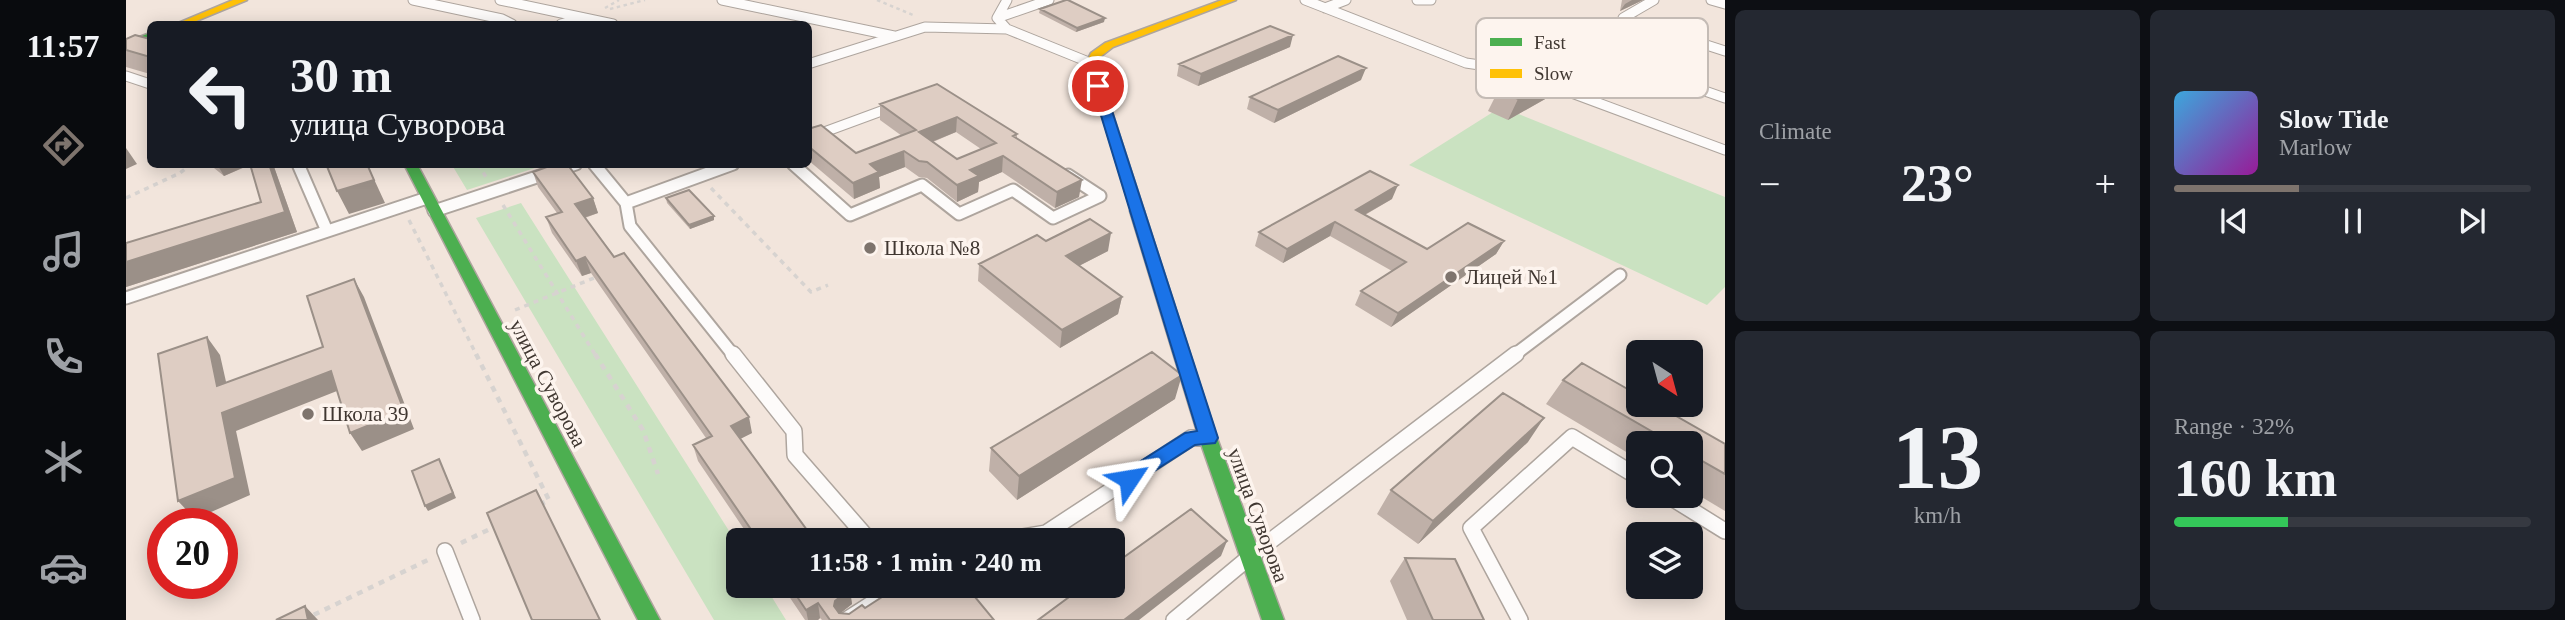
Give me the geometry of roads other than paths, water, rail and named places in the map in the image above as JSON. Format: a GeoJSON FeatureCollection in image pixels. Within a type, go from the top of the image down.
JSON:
{"type":"FeatureCollection","features":[{"type":"Feature","properties":{"kind":"street"},"geometry":{"type":"LineString","coordinates":[[189,21],[242,0]]}},
{"type":"Feature","properties":{"kind":"street"},"geometry":{"type":"LineString","coordinates":[[1091,62],[1095,55],[1109,45],[1231,0]]}},
{"type":"Feature","properties":{"kind":"street","name":"улица Суворова"},"geometry":{"type":"LineString","coordinates":[[1091,62],[1208,438],[1273,620]]}},
{"type":"Feature","properties":{"kind":"street","name":"улица Суворова"},"geometry":{"type":"LineString","coordinates":[[412,168],[649,620]]}},
{"type":"Feature","properties":{"kind":"lane"},"geometry":{"type":"LineString","coordinates":[[413,0],[506,21]]}},
{"type":"Feature","properties":{"kind":"lane"},"geometry":{"type":"LineString","coordinates":[[500,0],[599,21]]}},
{"type":"Feature","properties":{"kind":"lane"},"geometry":{"type":"LineString","coordinates":[[722,0],[894,36]]}},
{"type":"Feature","properties":{"kind":"lane"},"geometry":{"type":"LineString","coordinates":[[998,18],[1007,0]]}},
{"type":"Feature","properties":{"kind":"lane"},"geometry":{"type":"LineString","coordinates":[[998,18],[1049,0]]}},
{"type":"Feature","properties":{"kind":"lane"},"geometry":{"type":"LineString","coordinates":[[1305,0],[1465,63],[1476,65]]}},
{"type":"Feature","properties":{"kind":"lane"},"geometry":{"type":"LineString","coordinates":[[1325,8],[1346,0]]}},
{"type":"Feature","properties":{"kind":"lane"},"geometry":{"type":"LineString","coordinates":[[1417,0],[1431,0]]}},
{"type":"Feature","properties":{"kind":"lane"},"geometry":{"type":"LineString","coordinates":[[1623,18],[1654,0]]}},
{"type":"Feature","properties":{"kind":"lane"},"geometry":{"type":"LineString","coordinates":[[1711,0],[1725,4]]}},
{"type":"Feature","properties":{"kind":"lane"},"geometry":{"type":"LineString","coordinates":[[573,21],[585,18]]}},
{"type":"Feature","properties":{"kind":"lane"},"geometry":{"type":"LineString","coordinates":[[998,18],[1007,29]]}},
{"type":"Feature","properties":{"kind":"lane"},"geometry":{"type":"LineString","coordinates":[[812,63],[925,27],[1007,29],[1091,62]]}},
{"type":"Feature","properties":{"kind":"lane"},"geometry":{"type":"LineString","coordinates":[[1708,46],[1725,51]]}},
{"type":"Feature","properties":{"kind":"lane"},"geometry":{"type":"LineString","coordinates":[[126,76],[147,83]]}},
{"type":"Feature","properties":{"kind":"lane"},"geometry":{"type":"LineString","coordinates":[[1708,92],[1725,98]]}},
{"type":"Feature","properties":{"kind":"lane"},"geometry":{"type":"LineString","coordinates":[[1585,98],[1725,150]]}},
{"type":"Feature","properties":{"kind":"lane"},"geometry":{"type":"LineString","coordinates":[[812,137],[900,105]]}},
{"type":"Feature","properties":{"kind":"lane"},"geometry":{"type":"LineString","coordinates":[[797,168],[850,215],[922,185],[959,214],[1013,190],[1053,219],[1100,196],[1054,166]]}},
{"type":"Feature","properties":{"kind":"lane"},"geometry":{"type":"LineString","coordinates":[[300,168],[327,231]]}},
{"type":"Feature","properties":{"kind":"lane"},"geometry":{"type":"LineString","coordinates":[[126,298],[327,231],[431,204],[495,191],[564,168]]}},
{"type":"Feature","properties":{"kind":"lane"},"geometry":{"type":"LineString","coordinates":[[597,168],[626,203],[630,226],[793,431],[794,455],[859,528]]}},
{"type":"Feature","properties":{"kind":"lane"},"geometry":{"type":"LineString","coordinates":[[626,203],[723,168]]}},
{"type":"Feature","properties":{"kind":"lane"},"geometry":{"type":"LineString","coordinates":[[1174,620],[1252,555],[1620,275]]}},
{"type":"Feature","properties":{"kind":"lane"},"geometry":{"type":"LineString","coordinates":[[1520,620],[1471,528],[1572,437],[1626,470]]}},
{"type":"Feature","properties":{"kind":"lane"},"geometry":{"type":"LineString","coordinates":[[1054,528],[1191,438],[1208,438]]}},
{"type":"Feature","properties":{"kind":"lane"},"geometry":{"type":"LineString","coordinates":[[1688,508],[1725,531]]}},
{"type":"Feature","properties":{"kind":"lane"},"geometry":{"type":"LineString","coordinates":[[445,551],[472,620]]}},
{"type":"Feature","properties":{"kind":"lane"},"geometry":{"type":"LineString","coordinates":[[846,620],[880,598]]}},
{"type":"Feature","properties":{"kind":"place","name":"Школа №8"},"geometry":{"type":"Point","coordinates":[870,248]}},
{"type":"Feature","properties":{"kind":"place","name":"Лицей №1"},"geometry":{"type":"Point","coordinates":[1451,277]}},
{"type":"Feature","properties":{"kind":"place","name":"Школа 39"},"geometry":{"type":"Point","coordinates":[308,414]}}]}
